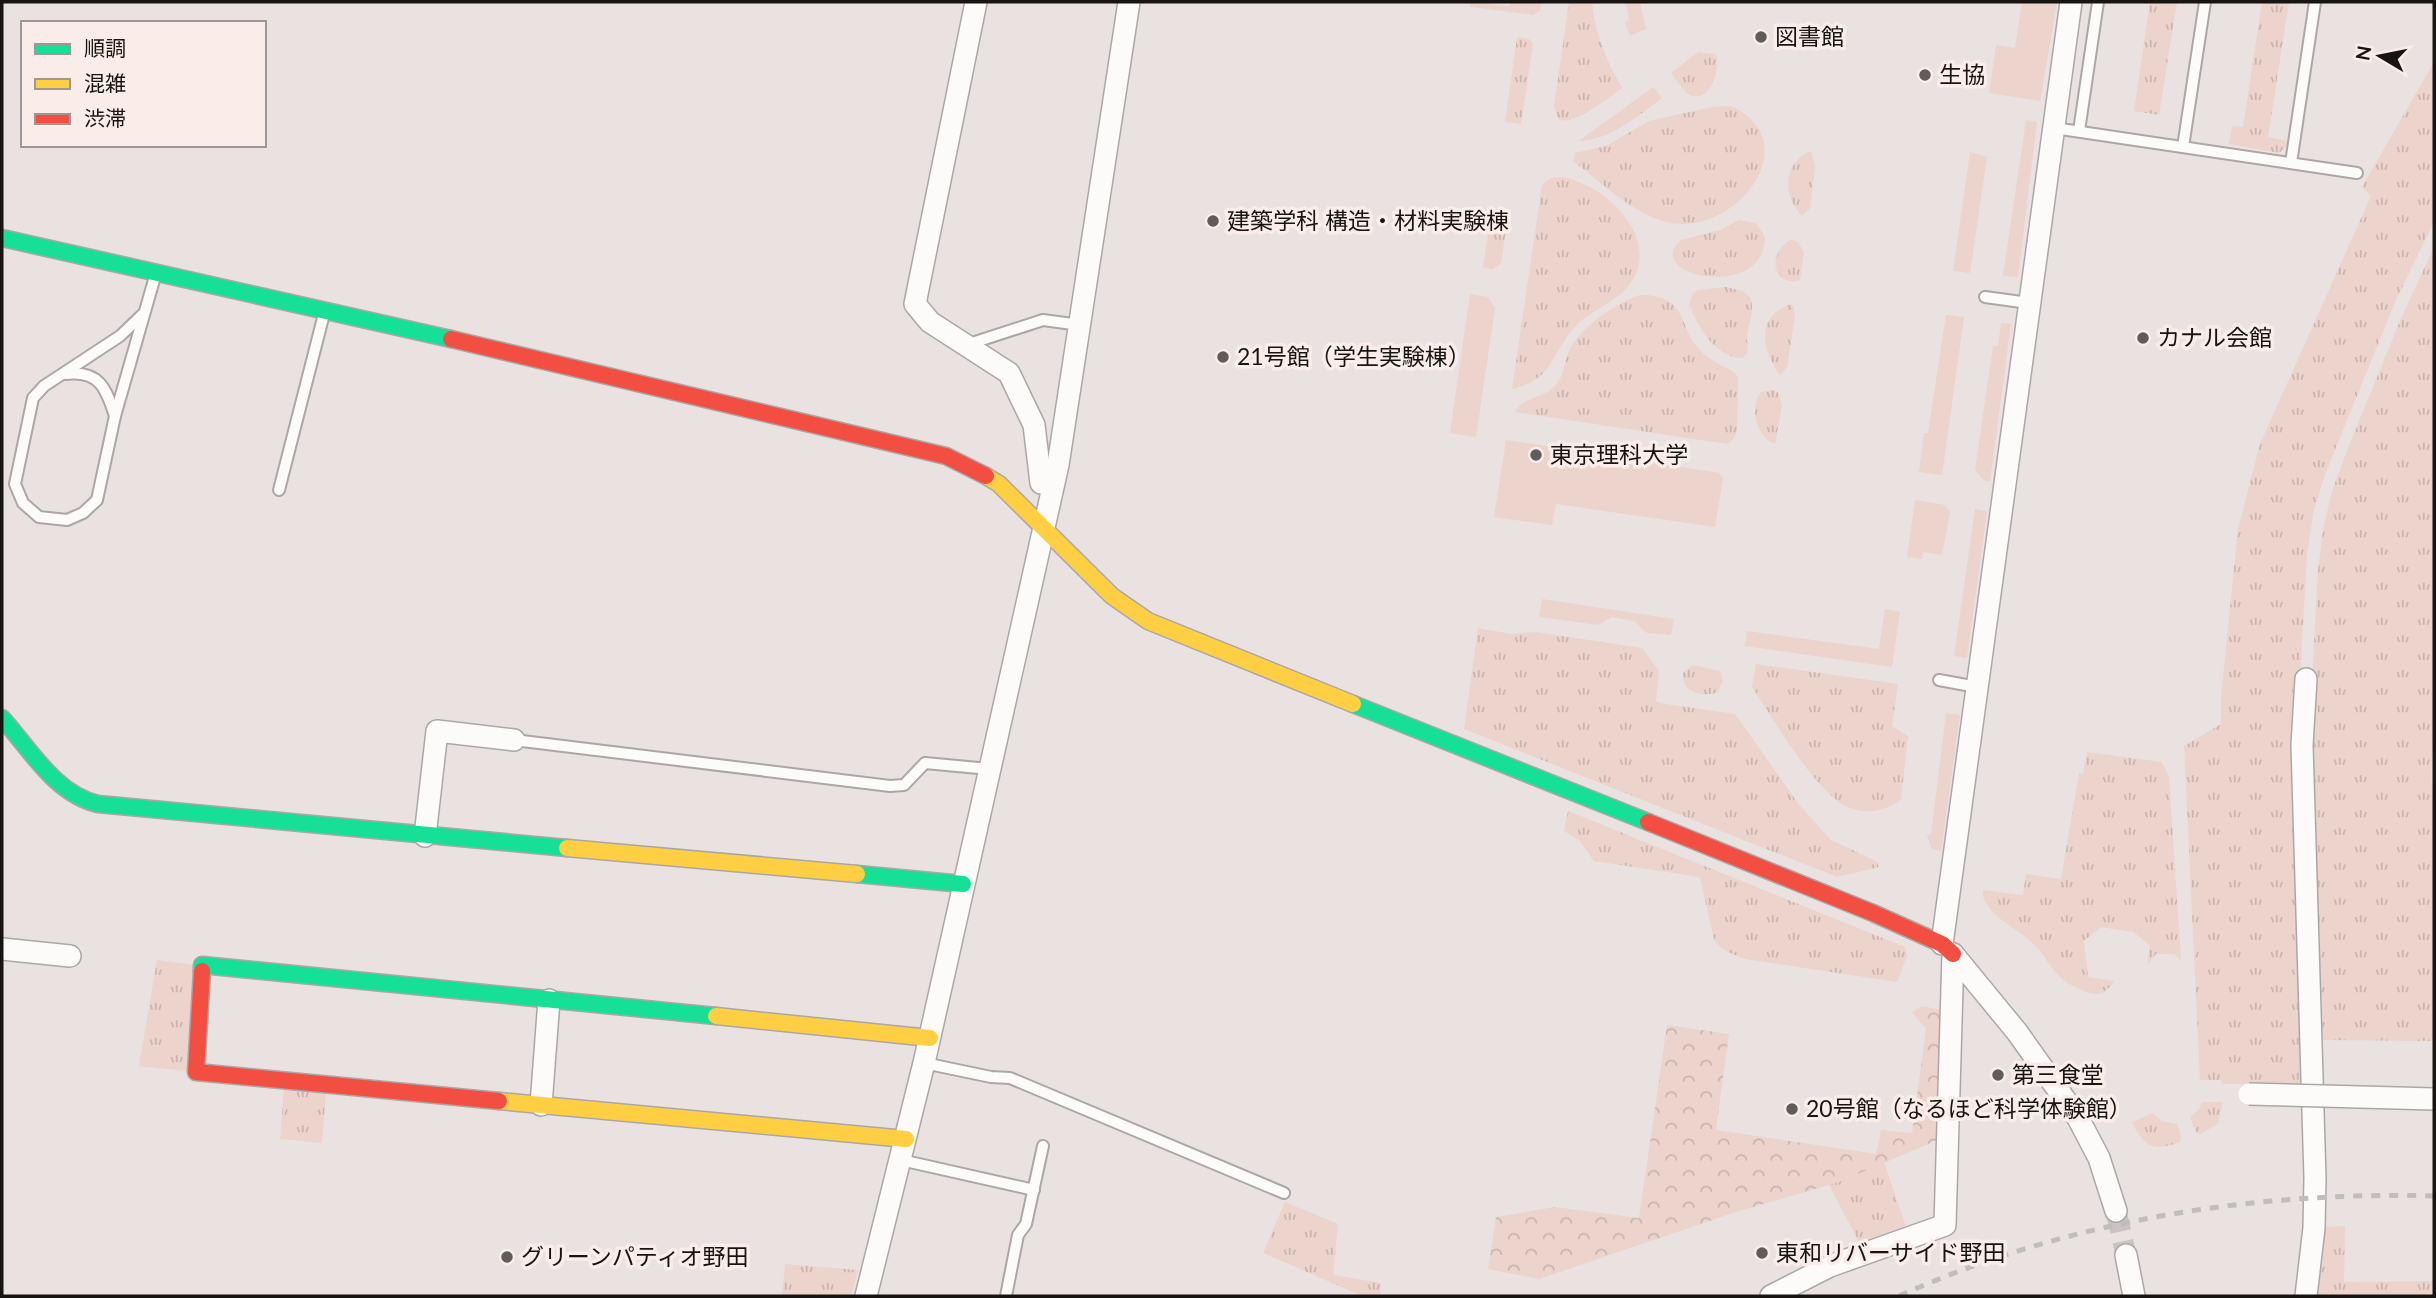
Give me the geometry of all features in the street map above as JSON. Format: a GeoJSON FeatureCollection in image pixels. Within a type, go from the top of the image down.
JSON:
{"type":"FeatureCollection","features":[{"type":"Feature","properties":{"kind":"street"},"geometry":{"type":"LineString","coordinates":[[976,2],[915,304],[930,322],[1009,373],[1034,425],[1041,483]]}},
{"type":"Feature","properties":{"kind":"street"},"geometry":{"type":"LineString","coordinates":[[866,1296],[930,1038],[1058,465],[1129,2]]}},
{"type":"Feature","properties":{"kind":"street"},"geometry":{"type":"LineString","coordinates":[[1771,1296],[1830,1266],[1945,1225],[1948,949],[1977,687],[2071,2]]}},
{"type":"Feature","properties":{"kind":"street"},"geometry":{"type":"LineString","coordinates":[[2,238],[325,309],[946,456],[978,470],[999,484],[1112,596],[1148,621],[1873,912],[1948,949],[2017,1032],[2078,1118],[2099,1158],[2116,1211]]}},
{"type":"Feature","properties":{"kind":"street"},"geometry":{"type":"LineString","coordinates":[[2306,680],[2302,745],[2315,1178],[2314,1228],[2306,1296]]}},
{"type":"Feature","properties":{"kind":"street"},"geometry":{"type":"LineString","coordinates":[[2,719],[58,782],[75,796],[95,804],[963,884]]}},
{"type":"Feature","properties":{"kind":"street"},"geometry":{"type":"LineString","coordinates":[[425,836],[437,731],[514,740]]}},
{"type":"Feature","properties":{"kind":"street"},"geometry":{"type":"LineString","coordinates":[[2,949],[70,956]]}},
{"type":"Feature","properties":{"kind":"street"},"geometry":{"type":"LineString","coordinates":[[903,1150],[541,1105],[196,1072],[202,965],[930,1038]]}},
{"type":"Feature","properties":{"kind":"street"},"geometry":{"type":"LineString","coordinates":[[541,1105],[549,1000]]}},
{"type":"Feature","properties":{"kind":"street"},"geometry":{"type":"LineString","coordinates":[[2249,1094],[2434,1099]]}},
{"type":"Feature","properties":{"kind":"street"},"geometry":{"type":"LineString","coordinates":[[2126,1255],[2134,1296]]}},
{"type":"Feature","properties":{"kind":"lane"},"geometry":{"type":"LineString","coordinates":[[2079,131],[2098,2]]}},
{"type":"Feature","properties":{"kind":"lane"},"geometry":{"type":"LineString","coordinates":[[2183,147],[2205,2]]}},
{"type":"Feature","properties":{"kind":"lane"},"geometry":{"type":"LineString","coordinates":[[2291,163],[2315,2]]}},
{"type":"Feature","properties":{"kind":"lane"},"geometry":{"type":"LineString","coordinates":[[2054,128],[2357,173]]}},
{"type":"Feature","properties":{"kind":"lane"},"geometry":{"type":"LineString","coordinates":[[143,314],[121,336],[44,386],[33,398],[16,484],[23,503],[39,517],[67,520],[83,513],[97,500],[115,416],[157,271]]}},
{"type":"Feature","properties":{"kind":"lane"},"geometry":{"type":"LineString","coordinates":[[1985,296],[2029,303]]}},
{"type":"Feature","properties":{"kind":"lane"},"geometry":{"type":"LineString","coordinates":[[279,490],[325,309]]}},
{"type":"Feature","properties":{"kind":"lane"},"geometry":{"type":"LineString","coordinates":[[966,345],[1044,320],[1080,325]]}},
{"type":"Feature","properties":{"kind":"lane"},"geometry":{"type":"LineString","coordinates":[[63,374],[78,372],[89,374],[97,380],[106,391],[115,416]]}},
{"type":"Feature","properties":{"kind":"lane"},"geometry":{"type":"LineString","coordinates":[[1939,680],[1977,687]]}},
{"type":"Feature","properties":{"kind":"lane"},"geometry":{"type":"LineString","coordinates":[[514,740],[890,786],[904,785],[925,763],[989,769]]}},
{"type":"Feature","properties":{"kind":"lane"},"geometry":{"type":"LineString","coordinates":[[924,1063],[991,1077],[1010,1078],[1284,1193]]}},
{"type":"Feature","properties":{"kind":"lane"},"geometry":{"type":"LineString","coordinates":[[1006,1296],[1018,1235],[1026,1224],[1043,1146]]}},
{"type":"Feature","properties":{"kind":"lane"},"geometry":{"type":"LineString","coordinates":[[903,1150],[1034,1190]]}},
{"type":"Feature","properties":{"kind":"green space"},"geometry":{"type":"Polygon","coordinates":[[[1471,2],[1509,6],[1510,2],[1541,2],[1540,11],[1533,15],[1470,7],[1471,2]]]}},
{"type":"Feature","properties":{"kind":"green space"},"geometry":{"type":"Polygon","coordinates":[[[1569,2],[1592,2],[1602,46],[1622,88],[1592,110],[1574,119],[1559,120],[1554,106],[1569,2]]]}},
{"type":"Feature","properties":{"kind":"green space"},"geometry":{"type":"Polygon","coordinates":[[[1620,2],[1640,2],[1646,29],[1630,36],[1625,22],[1629,20],[1626,4],[1620,2]]]}},
{"type":"Feature","properties":{"kind":"green space"},"geometry":{"type":"Polygon","coordinates":[[[2022,2],[2057,2],[2040,101],[1989,93],[1996,45],[2015,48],[2022,2]]]}},
{"type":"Feature","properties":{"kind":"green space"},"geometry":{"type":"Polygon","coordinates":[[[2150,2],[2177,2],[2159,115],[2134,111],[2150,2]]]}},
{"type":"Feature","properties":{"kind":"green space"},"geometry":{"type":"Polygon","coordinates":[[[2262,2],[2289,2],[2268,137],[2287,141],[2287,146],[2279,153],[2229,144],[2232,126],[2243,127],[2262,2]]]}},
{"type":"Feature","properties":{"kind":"green space"},"geometry":{"type":"Polygon","coordinates":[[[1517,37],[1529,39],[1533,44],[1521,124],[1505,122],[1517,37]]]}},
{"type":"Feature","properties":{"kind":"green space"},"geometry":{"type":"Polygon","coordinates":[[[1698,52],[1716,54],[1717,68],[1708,90],[1697,96],[1687,93],[1671,73],[1698,52]]]}},
{"type":"Feature","properties":{"kind":"green space"},"geometry":{"type":"Polygon","coordinates":[[[2434,62],[2434,222],[2396,300],[2324,477],[2314,510],[2307,553],[2299,697],[2304,1085],[2223,1084],[2221,1080],[2200,1080],[2184,746],[2221,724],[2221,696],[2238,529],[2260,444],[2371,196],[2362,187],[2434,62]]]}},
{"type":"Feature","properties":{"kind":"green space"},"geometry":{"type":"Polygon","coordinates":[[[1653,87],[1662,98],[1643,112],[1613,132],[1579,141],[1653,87]]]}},
{"type":"Feature","properties":{"kind":"green space"},"geometry":{"type":"Polygon","coordinates":[[[1731,106],[1754,122],[1764,142],[1763,163],[1754,184],[1738,202],[1716,216],[1692,223],[1667,222],[1654,218],[1618,196],[1573,161],[1575,153],[1606,146],[1649,121],[1712,107],[1731,106]]]}},
{"type":"Feature","properties":{"kind":"green space"},"geometry":{"type":"Polygon","coordinates":[[[2026,120],[2037,122],[2018,277],[2003,276],[2026,120]]]}},
{"type":"Feature","properties":{"kind":"green space"},"geometry":{"type":"Polygon","coordinates":[[[1808,152],[1812,153],[1815,167],[1810,208],[1802,216],[1791,200],[1788,182],[1793,165],[1808,152]]]}},
{"type":"Feature","properties":{"kind":"green space"},"geometry":{"type":"Polygon","coordinates":[[[1970,152],[1987,157],[1970,273],[1953,271],[1970,152]]]}},
{"type":"Feature","properties":{"kind":"green space"},"geometry":{"type":"Polygon","coordinates":[[[1563,177],[1596,191],[1625,217],[1635,233],[1640,250],[1638,268],[1623,292],[1574,328],[1544,373],[1526,385],[1512,389],[1542,185],[1551,178],[1563,177]]]}},
{"type":"Feature","properties":{"kind":"green space"},"geometry":{"type":"Polygon","coordinates":[[[1492,207],[1509,209],[1501,264],[1493,269],[1483,268],[1492,207]]]}},
{"type":"Feature","properties":{"kind":"green space"},"geometry":{"type":"Polygon","coordinates":[[[1739,220],[1756,223],[1765,237],[1760,257],[1746,270],[1728,276],[1708,276],[1690,272],[1677,264],[1673,253],[1681,240],[1720,230],[1739,220]]]}},
{"type":"Feature","properties":{"kind":"green space"},"geometry":{"type":"Polygon","coordinates":[[[1790,240],[1797,241],[1804,252],[1800,280],[1783,279],[1776,268],[1778,253],[1790,240]]]}},
{"type":"Feature","properties":{"kind":"green space"},"geometry":{"type":"Polygon","coordinates":[[[2434,247],[2434,732],[2431,771],[2434,813],[2434,1041],[2322,1040],[2311,698],[2318,570],[2323,530],[2332,491],[2348,448],[2399,323],[2434,247]]]}},
{"type":"Feature","properties":{"kind":"green space"},"geometry":{"type":"Polygon","coordinates":[[[1726,287],[1743,291],[1751,298],[1747,354],[1742,358],[1716,347],[1703,331],[1689,305],[1693,293],[1698,290],[1726,287]]]}},
{"type":"Feature","properties":{"kind":"green space"},"geometry":{"type":"Polygon","coordinates":[[[1470,294],[1488,297],[1495,308],[1476,437],[1450,433],[1470,294]]]}},
{"type":"Feature","properties":{"kind":"green space"},"geometry":{"type":"Polygon","coordinates":[[[1640,295],[1656,296],[1675,306],[1688,333],[1702,352],[1738,377],[1737,431],[1732,441],[1727,444],[1515,412],[1524,403],[1555,386],[1574,342],[1590,325],[1620,304],[1640,295]]]}},
{"type":"Feature","properties":{"kind":"green space"},"geometry":{"type":"Polygon","coordinates":[[[1792,304],[1795,316],[1787,367],[1780,375],[1769,355],[1765,334],[1772,316],[1792,304]]]}},
{"type":"Feature","properties":{"kind":"green space"},"geometry":{"type":"Polygon","coordinates":[[[1946,315],[1964,317],[1942,475],[1919,472],[1924,433],[1928,433],[1946,315]]]}},
{"type":"Feature","properties":{"kind":"green space"},"geometry":{"type":"Polygon","coordinates":[[[2001,323],[2011,324],[1990,481],[1985,481],[1975,470],[1993,346],[1998,346],[2001,323]]]}},
{"type":"Feature","properties":{"kind":"green space"},"geometry":{"type":"Polygon","coordinates":[[[1761,392],[1778,392],[1782,405],[1775,444],[1763,435],[1755,413],[1757,398],[1761,392]]]}},
{"type":"Feature","properties":{"kind":"green space"},"geometry":{"type":"Polygon","coordinates":[[[1506,440],[1720,473],[1723,478],[1715,527],[1556,504],[1552,525],[1494,517],[1506,440]]]}},
{"type":"Feature","properties":{"kind":"green space"},"geometry":{"type":"Polygon","coordinates":[[[1915,500],[1945,505],[1950,512],[1942,555],[1923,552],[1922,559],[1907,557],[1915,500]]]}},
{"type":"Feature","properties":{"kind":"green space"},"geometry":{"type":"Polygon","coordinates":[[[1975,509],[1987,511],[1967,658],[1954,656],[1975,509]]]}},
{"type":"Feature","properties":{"kind":"green space"},"geometry":{"type":"Polygon","coordinates":[[[1542,599],[1674,619],[1671,635],[1647,633],[1634,621],[1612,617],[1598,625],[1539,617],[1542,599]]]}},
{"type":"Feature","properties":{"kind":"green space"},"geometry":{"type":"Polygon","coordinates":[[[1885,609],[1900,612],[1892,667],[1745,646],[1747,631],[1879,649],[1885,609]]]}},
{"type":"Feature","properties":{"kind":"green space"},"geometry":{"type":"Polygon","coordinates":[[[1478,628],[1511,634],[1536,632],[1642,648],[1659,671],[1656,700],[1659,703],[1735,714],[1800,806],[1831,840],[1876,861],[1879,867],[1837,877],[1464,729],[1478,628]]]}},
{"type":"Feature","properties":{"kind":"green space"},"geometry":{"type":"Polygon","coordinates":[[[1756,664],[1898,684],[1892,726],[1908,736],[1901,800],[1883,809],[1864,811],[1837,801],[1824,789],[1796,755],[1752,687],[1756,664]]]}},
{"type":"Feature","properties":{"kind":"green space"},"geometry":{"type":"Polygon","coordinates":[[[1693,665],[1720,671],[1723,681],[1718,692],[1700,694],[1685,685],[1683,673],[1693,665]]]}},
{"type":"Feature","properties":{"kind":"green space"},"geometry":{"type":"Polygon","coordinates":[[[1946,713],[1960,715],[1941,851],[1932,849],[1927,836],[1931,834],[1946,713]]]}},
{"type":"Feature","properties":{"kind":"green space"},"geometry":{"type":"Polygon","coordinates":[[[2087,752],[2162,762],[2169,777],[2181,960],[2174,954],[2156,954],[2147,965],[2150,945],[2133,932],[2101,927],[2084,941],[2088,977],[2114,981],[2098,994],[2088,993],[2066,982],[2033,944],[1992,912],[1983,898],[1983,890],[2023,895],[2026,874],[2061,879],[2079,773],[2083,774],[2087,752]]]}},
{"type":"Feature","properties":{"kind":"green space"},"geometry":{"type":"Polygon","coordinates":[[[1568,811],[1905,947],[1907,956],[1897,982],[1745,959],[1728,952],[1714,940],[1700,877],[1594,861],[1579,840],[1564,831],[1568,811]]]}},
{"type":"Feature","properties":{"kind":"green space"},"geometry":{"type":"Polygon","coordinates":[[[157,960],[195,965],[187,1071],[139,1066],[157,960]]]}},
{"type":"Feature","properties":{"kind":"green space"},"geometry":{"type":"Polygon","coordinates":[[[1922,1006],[1946,1011],[1940,1139],[1839,1182],[1733,1213],[1539,1279],[1488,1269],[1496,1217],[1555,1207],[1639,1218],[1667,1025],[1729,1034],[1716,1130],[1876,1154],[1881,1130],[1912,1133],[1926,1029],[1912,1012],[1922,1006]]]}},
{"type":"Feature","properties":{"kind":"green space"},"geometry":{"type":"Polygon","coordinates":[[[284,1086],[326,1091],[322,1143],[280,1139],[284,1086]]]}},
{"type":"Feature","properties":{"kind":"green space"},"geometry":{"type":"Polygon","coordinates":[[[2202,1102],[2223,1102],[2218,1124],[2200,1134],[2196,1132],[2190,1117],[2202,1102]]]}},
{"type":"Feature","properties":{"kind":"green space"},"geometry":{"type":"Polygon","coordinates":[[[2153,1113],[2161,1121],[2177,1124],[2180,1142],[2156,1147],[2140,1137],[2132,1122],[2153,1113]]]}},
{"type":"Feature","properties":{"kind":"green space"},"geometry":{"type":"Polygon","coordinates":[[[1884,1162],[1907,1230],[1860,1244],[1829,1185],[1884,1162]]]}},
{"type":"Feature","properties":{"kind":"green space"},"geometry":{"type":"Polygon","coordinates":[[[1285,1202],[1338,1224],[1333,1275],[1381,1283],[1380,1296],[1362,1296],[1263,1253],[1285,1202]]]}},
{"type":"Feature","properties":{"kind":"green space"},"geometry":{"type":"Polygon","coordinates":[[[2345,1226],[2344,1282],[2434,1281],[2434,1296],[2314,1296],[2323,1251],[2324,1227],[2345,1226]]]}},
{"type":"Feature","properties":{"kind":"green space"},"geometry":{"type":"Polygon","coordinates":[[[785,1264],[858,1270],[851,1296],[782,1296],[785,1264]]]}},
{"type":"Feature","properties":{"kind":"tunnel"},"geometry":{"type":"LineString","coordinates":[[2116,1211],[2126,1255]]}},
{"type":"Feature","properties":{"kind":"railway"},"geometry":{"type":"LineString","coordinates":[[1899,1296],[1962,1270],[2027,1248],[2161,1216],[2297,1199],[2434,1196]]}},
{"type":"Feature","properties":{"kind":"traffic: fast"},"geometry":{"type":"LineString","coordinates":[[2,238],[451,339]]}},
{"type":"Feature","properties":{"kind":"traffic: fast"},"geometry":{"type":"LineString","coordinates":[[1353,704],[1648,822]]}},
{"type":"Feature","properties":{"kind":"traffic: fast"},"geometry":{"type":"LineString","coordinates":[[2,718],[56,781],[83,799],[98,804],[567,848]]}},
{"type":"Feature","properties":{"kind":"traffic: fast"},"geometry":{"type":"LineString","coordinates":[[857,874],[963,884]]}},
{"type":"Feature","properties":{"kind":"traffic: fast"},"geometry":{"type":"LineString","coordinates":[[202,971],[202,965],[716,1016]]}},
{"type":"Feature","properties":{"kind":"traffic: slow"},"geometry":{"type":"LineString","coordinates":[[986,476],[999,484],[1112,596],[1148,621],[1353,704]]}},
{"type":"Feature","properties":{"kind":"traffic: slow"},"geometry":{"type":"LineString","coordinates":[[567,848],[857,874]]}},
{"type":"Feature","properties":{"kind":"traffic: slow"},"geometry":{"type":"LineString","coordinates":[[716,1016],[930,1038]]}},
{"type":"Feature","properties":{"kind":"traffic: slow"},"geometry":{"type":"LineString","coordinates":[[499,1101],[906,1139]]}},
{"type":"Feature","properties":{"kind":"traffic: jam"},"geometry":{"type":"LineString","coordinates":[[451,339],[946,456],[986,476]]}},
{"type":"Feature","properties":{"kind":"traffic: jam"},"geometry":{"type":"LineString","coordinates":[[1648,822],[1873,913],[1942,944],[1953,954]]}},
{"type":"Feature","properties":{"kind":"traffic: jam"},"geometry":{"type":"LineString","coordinates":[[202,971],[196,1072],[499,1101]]}},
{"type":"Feature","properties":{"kind":"place","name":"図書館"},"geometry":{"type":"Point","coordinates":[1761,37]}},
{"type":"Feature","properties":{"kind":"place","name":"生協"},"geometry":{"type":"Point","coordinates":[1925,75]}},
{"type":"Feature","properties":{"kind":"place","name":"建築学科 構造・材料実験棟"},"geometry":{"type":"Point","coordinates":[1213,221]}},
{"type":"Feature","properties":{"kind":"place","name":"カナル会館"},"geometry":{"type":"Point","coordinates":[2143,338]}},
{"type":"Feature","properties":{"kind":"place","name":"21号館（学生実験棟）"},"geometry":{"type":"Point","coordinates":[1223,357]}},
{"type":"Feature","properties":{"kind":"place","name":"東京理科大学"},"geometry":{"type":"Point","coordinates":[1536,455]}},
{"type":"Feature","properties":{"kind":"place","name":"第三食堂"},"geometry":{"type":"Point","coordinates":[1998,1075]}},
{"type":"Feature","properties":{"kind":"place","name":"20号館（なるほど科学体験館）"},"geometry":{"type":"Point","coordinates":[1792,1109]}},
{"type":"Feature","properties":{"kind":"place","name":"東和リバーサイド野田"},"geometry":{"type":"Point","coordinates":[1762,1253]}},
{"type":"Feature","properties":{"kind":"place","name":"グリーンパティオ野田"},"geometry":{"type":"Point","coordinates":[507,1257]}}]}
